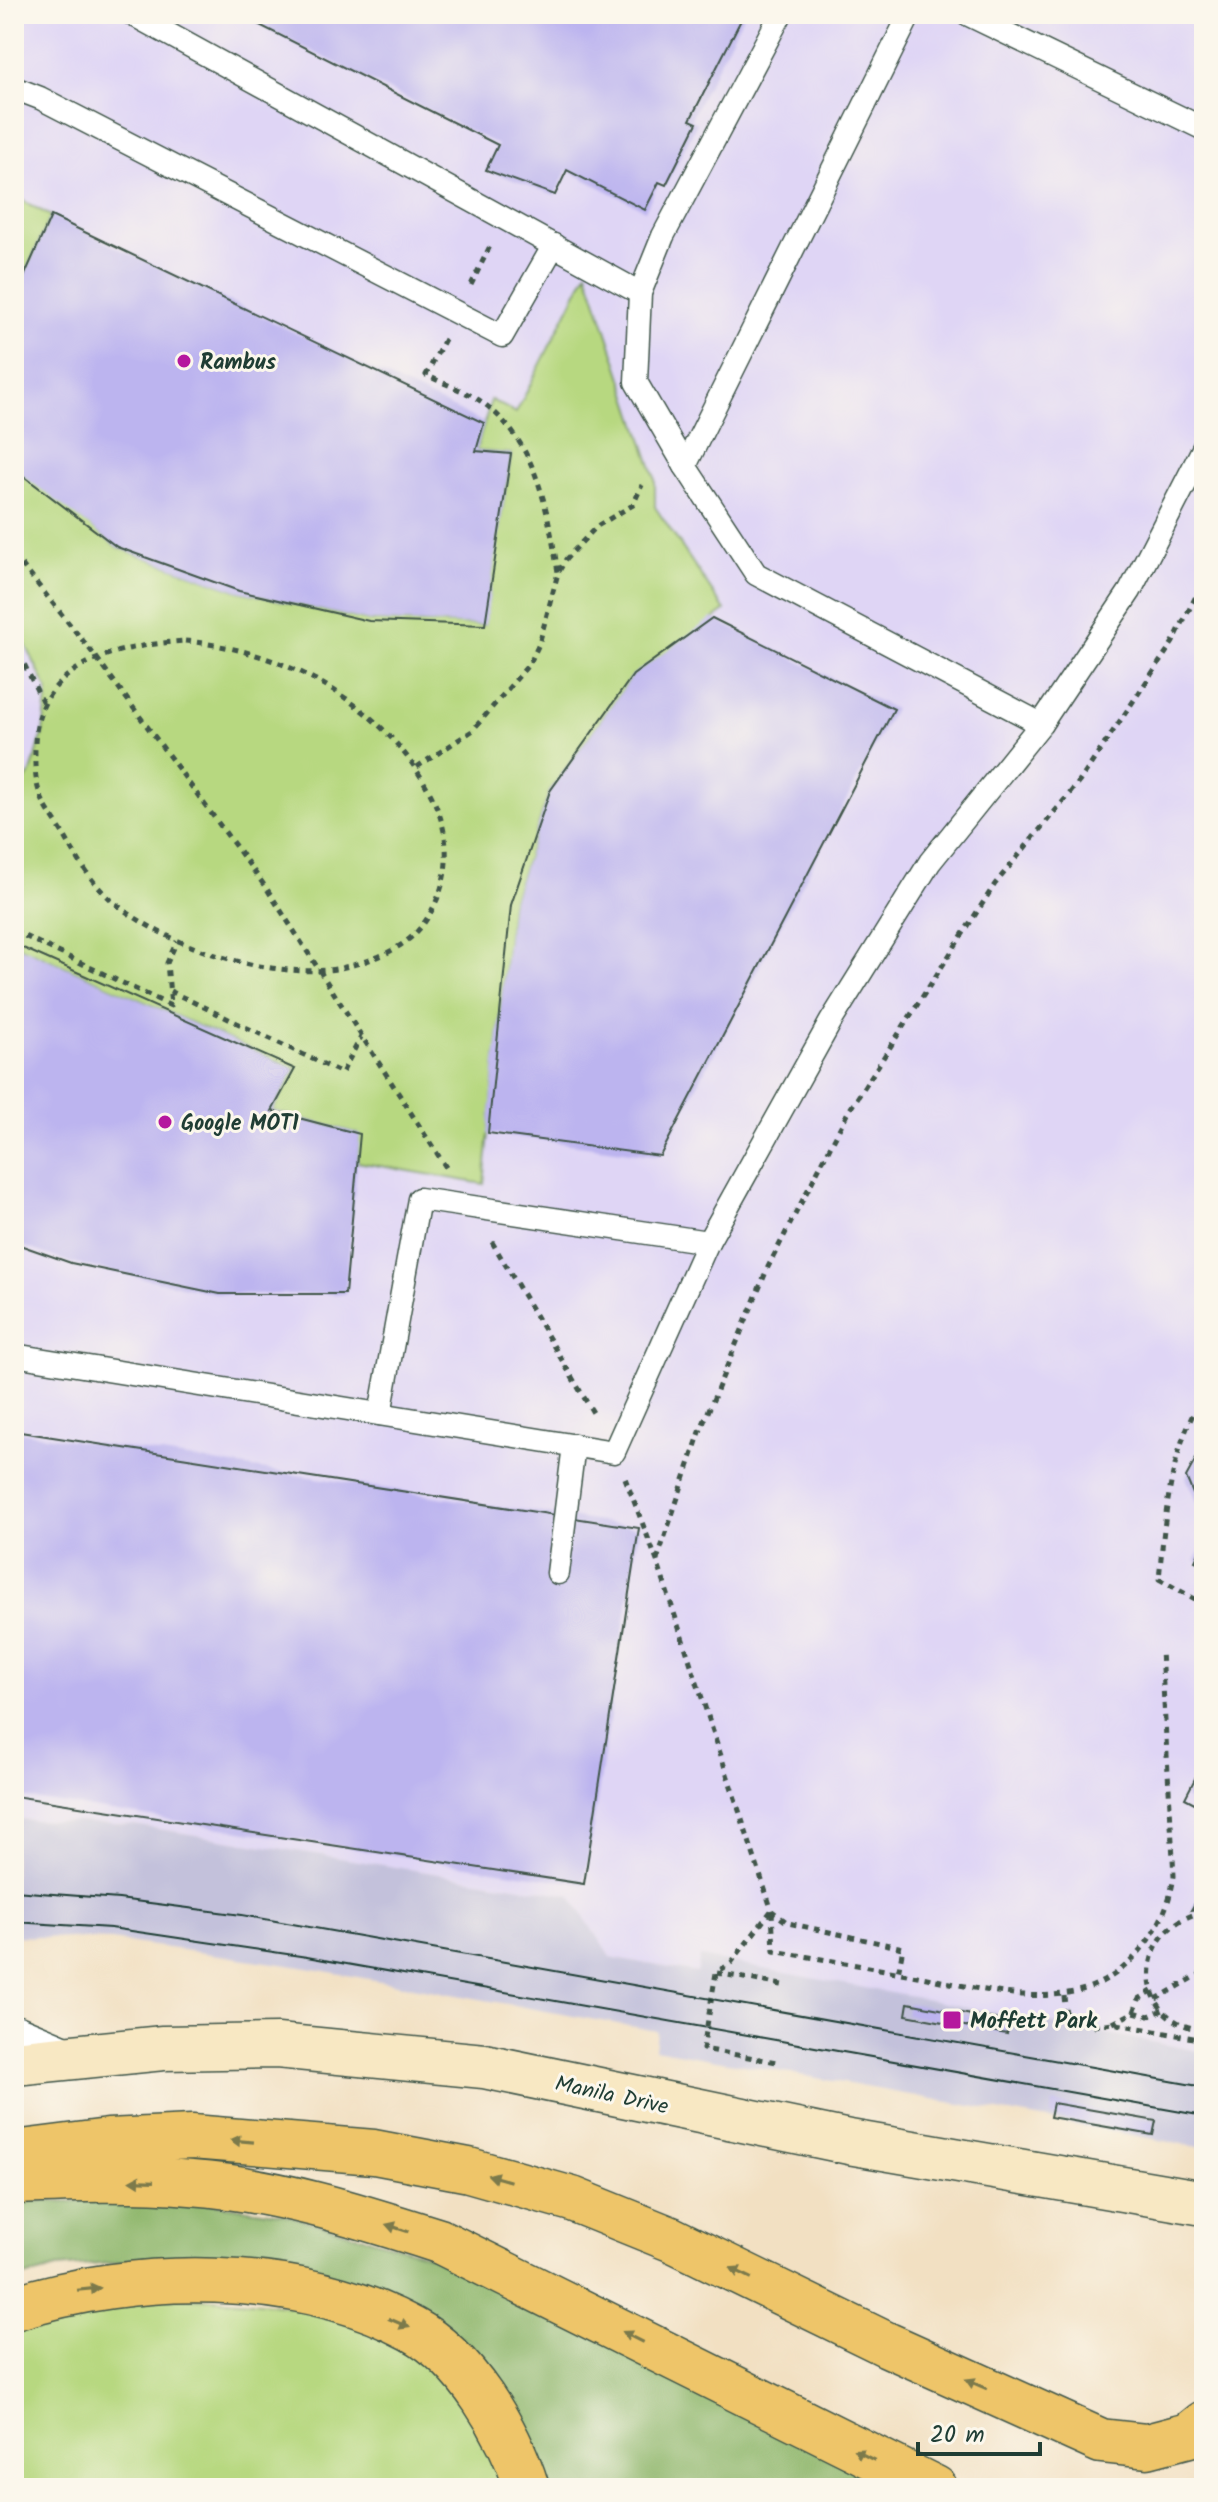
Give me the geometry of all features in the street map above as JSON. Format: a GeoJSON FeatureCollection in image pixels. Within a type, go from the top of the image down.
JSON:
{"type":"FeatureCollection","features":[{"type":"Feature","properties":{"kind":"highway"},"geometry":{"type":"LineString","coordinates":[[14,2153],[108,2141],[192,2137],[374,2152],[469,2170],[572,2199],[671,2239],[888,2345],[1101,2441],[1147,2446],[1189,2435],[1204,2423]]}},
{"type":"Feature","properties":{"kind":"highway"},"geometry":{"type":"LineString","coordinates":[[14,2182],[97,2179],[192,2183],[279,2196],[414,2233],[520,2279],[935,2488]]}},
{"type":"Feature","properties":{"kind":"highway"},"geometry":{"type":"LineString","coordinates":[[14,2308],[64,2292],[161,2281],[260,2284],[341,2298],[414,2330],[467,2375],[503,2429],[527,2488]]}},
{"type":"Feature","properties":{"kind":"main road","name":"Manila Drive"},"geometry":{"type":"LineString","coordinates":[[14,2063],[163,2048],[277,2046],[484,2066],[849,2142],[1204,2203]]}},
{"type":"Feature","properties":{"kind":"street"},"geometry":{"type":"LineString","coordinates":[[14,2037],[62,2057]]}},
{"type":"Feature","properties":{"kind":"lane"},"geometry":{"type":"LineString","coordinates":[[132,14],[640,293]]}},
{"type":"Feature","properties":{"kind":"lane"},"geometry":{"type":"LineString","coordinates":[[781,14],[663,236],[640,293],[636,382],[685,466],[756,574],[1041,724]]}},
{"type":"Feature","properties":{"kind":"lane"},"geometry":{"type":"LineString","coordinates":[[685,466],[910,14]]}},
{"type":"Feature","properties":{"kind":"lane"},"geometry":{"type":"LineString","coordinates":[[967,14],[1204,129]]}},
{"type":"Feature","properties":{"kind":"lane"},"geometry":{"type":"LineString","coordinates":[[14,88],[40,98],[502,336],[554,245]]}},
{"type":"Feature","properties":{"kind":"lane"},"geometry":{"type":"LineString","coordinates":[[14,1355],[614,1452],[708,1242],[831,1021],[930,862],[1041,724],[1130,591],[1204,447]]}},
{"type":"Feature","properties":{"kind":"lane"},"geometry":{"type":"LineString","coordinates":[[380,1414],[419,1199],[708,1242]]}},
{"type":"Feature","properties":{"kind":"lane"},"geometry":{"type":"LineString","coordinates":[[558,1573],[574,1445]]}},
{"type":"Feature","properties":{"kind":"path"},"geometry":{"type":"LineString","coordinates":[[467,293],[492,242]]}},
{"type":"Feature","properties":{"kind":"path"},"geometry":{"type":"LineString","coordinates":[[447,335],[426,375],[480,401],[503,421],[520,446],[537,472],[544,494],[558,573]]}},
{"type":"Feature","properties":{"kind":"path"},"geometry":{"type":"LineString","coordinates":[[417,767],[472,731],[530,663],[539,644],[558,573],[566,559],[597,526],[633,505],[642,485]]}},
{"type":"Feature","properties":{"kind":"path"},"geometry":{"type":"LineString","coordinates":[[15,559],[96,657],[267,889],[473,1209],[614,1452],[657,1561],[772,1911],[774,1951],[1017,1996],[1064,1996],[1102,1983],[1119,1971],[1154,1931],[1167,1906],[1174,1876],[1161,1651]]}},
{"type":"Feature","properties":{"kind":"path"},"geometry":{"type":"LineString","coordinates":[[657,1561],[701,1429],[768,1267],[847,1114],[995,884],[1079,782],[1173,642],[1204,580]]}},
{"type":"Feature","properties":{"kind":"path"},"geometry":{"type":"LineString","coordinates":[[185,641],[222,645],[268,658],[336,691],[374,720],[417,767],[438,807],[447,839],[446,871],[438,898],[422,925],[399,947],[368,962],[320,972],[254,965],[177,941],[103,893],[85,871],[40,795],[35,776],[36,730],[43,704],[69,675],[96,657],[139,644],[185,641]]}},
{"type":"Feature","properties":{"kind":"path"},"geometry":{"type":"LineString","coordinates":[[14,643],[43,704]]}},
{"type":"Feature","properties":{"kind":"path"},"geometry":{"type":"LineString","coordinates":[[14,931],[171,1006],[167,963],[177,941]]}},
{"type":"Feature","properties":{"kind":"path"},"geometry":{"type":"LineString","coordinates":[[170,991],[342,1073],[361,1036]]}},
{"type":"Feature","properties":{"kind":"path"},"geometry":{"type":"LineString","coordinates":[[1204,1394],[1179,1448],[1169,1488],[1159,1579],[1204,1604]]}},
{"type":"Feature","properties":{"kind":"path"},"geometry":{"type":"LineString","coordinates":[[772,1911],[788,1923],[903,1948],[898,1973]]}},
{"type":"Feature","properties":{"kind":"path"},"geometry":{"type":"LineString","coordinates":[[772,1911],[731,1963],[716,1973],[703,2049],[777,2062]]}},
{"type":"Feature","properties":{"kind":"path"},"geometry":{"type":"LineString","coordinates":[[1204,1912],[1186,1916],[1160,1936],[1150,1962],[1152,1991],[1163,2010],[1193,2029],[1204,2030]]}},
{"type":"Feature","properties":{"kind":"path"},"geometry":{"type":"LineString","coordinates":[[1154,1931],[1160,1936]]}},
{"type":"Feature","properties":{"kind":"path"},"geometry":{"type":"LineString","coordinates":[[1156,1999],[1204,1972]]}},
{"type":"Feature","properties":{"kind":"path"},"geometry":{"type":"LineString","coordinates":[[716,1973],[787,1986]]}},
{"type":"Feature","properties":{"kind":"path"},"geometry":{"type":"LineString","coordinates":[[1134,2012],[1139,1999],[1152,1991]]}},
{"type":"Feature","properties":{"kind":"path"},"geometry":{"type":"LineString","coordinates":[[1064,1996],[1067,2026]]}},
{"type":"Feature","properties":{"kind":"path"},"geometry":{"type":"LineString","coordinates":[[1093,2026],[1112,2023],[1134,2012],[1149,2016],[1163,2010]]}},
{"type":"Feature","properties":{"kind":"path"},"geometry":{"type":"LineString","coordinates":[[1112,2023],[1204,2040]]}},
{"type":"Feature","properties":{"kind":"path"},"geometry":{"type":"LineString","coordinates":[[1191,2038],[1193,2029]]}},
{"type":"Feature","properties":{"kind":"shaded area"},"geometry":{"type":"Polygon","coordinates":[[[14,14],[1204,14],[1204,2052],[701,1958],[697,1973],[610,1957],[569,1895],[133,1825],[14,1819],[14,14]]]}},
{"type":"Feature","properties":{"kind":"shaded area"},"geometry":{"type":"Polygon","coordinates":[[[14,1819],[133,1825],[570,1895],[610,1957],[697,1973],[700,1957],[1204,2052],[1204,2148],[655,2049],[657,2031],[302,1967],[111,1940],[14,1936],[14,1819]]]}},
{"type":"Feature","properties":{"kind":"green space"},"geometry":{"type":"Polygon","coordinates":[[[14,196],[51,216],[14,299],[14,196]]]}},
{"type":"Feature","properties":{"kind":"green space"},"geometry":{"type":"Polygon","coordinates":[[[587,272],[655,478],[655,507],[725,611],[633,676],[550,791],[511,905],[484,1184],[357,1162],[359,1134],[272,1111],[295,1069],[14,944],[14,795],[31,772],[43,733],[48,691],[27,647],[14,632],[14,465],[117,547],[239,591],[369,621],[484,625],[511,454],[476,451],[491,400],[516,413],[587,272]]]}},
{"type":"Feature","properties":{"kind":"green space"},"geometry":{"type":"Polygon","coordinates":[[[14,2201],[200,2202],[283,2214],[435,2257],[896,2488],[540,2488],[350,2282],[263,2261],[166,2258],[57,2268],[14,2280],[14,2201]]]}},
{"type":"Feature","properties":{"kind":"green space"},"geometry":{"type":"Polygon","coordinates":[[[158,2297],[275,2304],[324,2314],[369,2329],[410,2352],[445,2385],[477,2430],[505,2488],[14,2488],[14,2324],[158,2297]]]}},
{"type":"Feature","properties":{"kind":"building"},"geometry":{"type":"Polygon","coordinates":[[[238,14],[744,14],[690,120],[697,123],[666,185],[659,182],[645,210],[567,170],[555,195],[486,170],[498,145],[238,14]]]}},
{"type":"Feature","properties":{"kind":"building","name":"Rambus"},"geometry":{"type":"Polygon","coordinates":[[[51,216],[484,423],[476,451],[511,454],[485,625],[369,621],[239,591],[117,547],[17,471],[14,465],[14,299],[51,216]]]}},
{"type":"Feature","properties":{"kind":"building"},"geometry":{"type":"Polygon","coordinates":[[[712,618],[894,709],[660,1156],[488,1133],[511,905],[550,791],[633,675],[712,618]]]}},
{"type":"Feature","properties":{"kind":"building","name":"Google MOT1"},"geometry":{"type":"Polygon","coordinates":[[[14,944],[295,1069],[272,1111],[360,1134],[345,1294],[220,1294],[71,1263],[14,1243],[14,944]]]}},
{"type":"Feature","properties":{"kind":"building"},"geometry":{"type":"Polygon","coordinates":[[[14,1431],[639,1528],[584,1884],[14,1796],[14,1431]]]}},
{"type":"Feature","properties":{"kind":"building"},"geometry":{"type":"Polygon","coordinates":[[[1198,1455],[1204,1458],[1204,1520],[1186,1477],[1198,1455]]]}},
{"type":"Feature","properties":{"kind":"building"},"geometry":{"type":"Polygon","coordinates":[[[1204,1543],[1204,1565],[1195,1561],[1204,1543]]]}},
{"type":"Feature","properties":{"kind":"building"},"geometry":{"type":"Polygon","coordinates":[[[1204,1761],[1204,1808],[1185,1798],[1204,1761]]]}},
{"type":"Feature","properties":{"kind":"building"},"geometry":{"type":"Polygon","coordinates":[[[1204,1889],[1204,1908],[1191,1910],[1204,1889]]]}},
{"type":"Feature","properties":{"kind":"building"},"geometry":{"type":"Polygon","coordinates":[[[908,2003],[1009,2022],[1007,2034],[906,2015],[908,2003]]]}},
{"type":"Feature","properties":{"kind":"building"},"geometry":{"type":"Polygon","coordinates":[[[1053,2103],[1156,2121],[1153,2135],[1050,2117],[1053,2103]]]}},
{"type":"Feature","properties":{"kind":"tram line"},"geometry":{"type":"LineString","coordinates":[[14,1891],[119,1899],[242,1915],[1204,2087]]}},
{"type":"Feature","properties":{"kind":"tram line"},"geometry":{"type":"LineString","coordinates":[[14,1922],[111,1928],[307,1957],[1204,2116]]}},
{"type":"Feature","properties":{"kind":"place","name":"Rambus"},"geometry":{"type":"Point","coordinates":[184,361]}},
{"type":"Feature","properties":{"kind":"place","name":"Google MOT1"},"geometry":{"type":"Point","coordinates":[165,1122]}},
{"type":"Feature","properties":{"kind":"place","name":"Moffett Park"},"geometry":{"type":"Point","coordinates":[952,2020]}}]}
